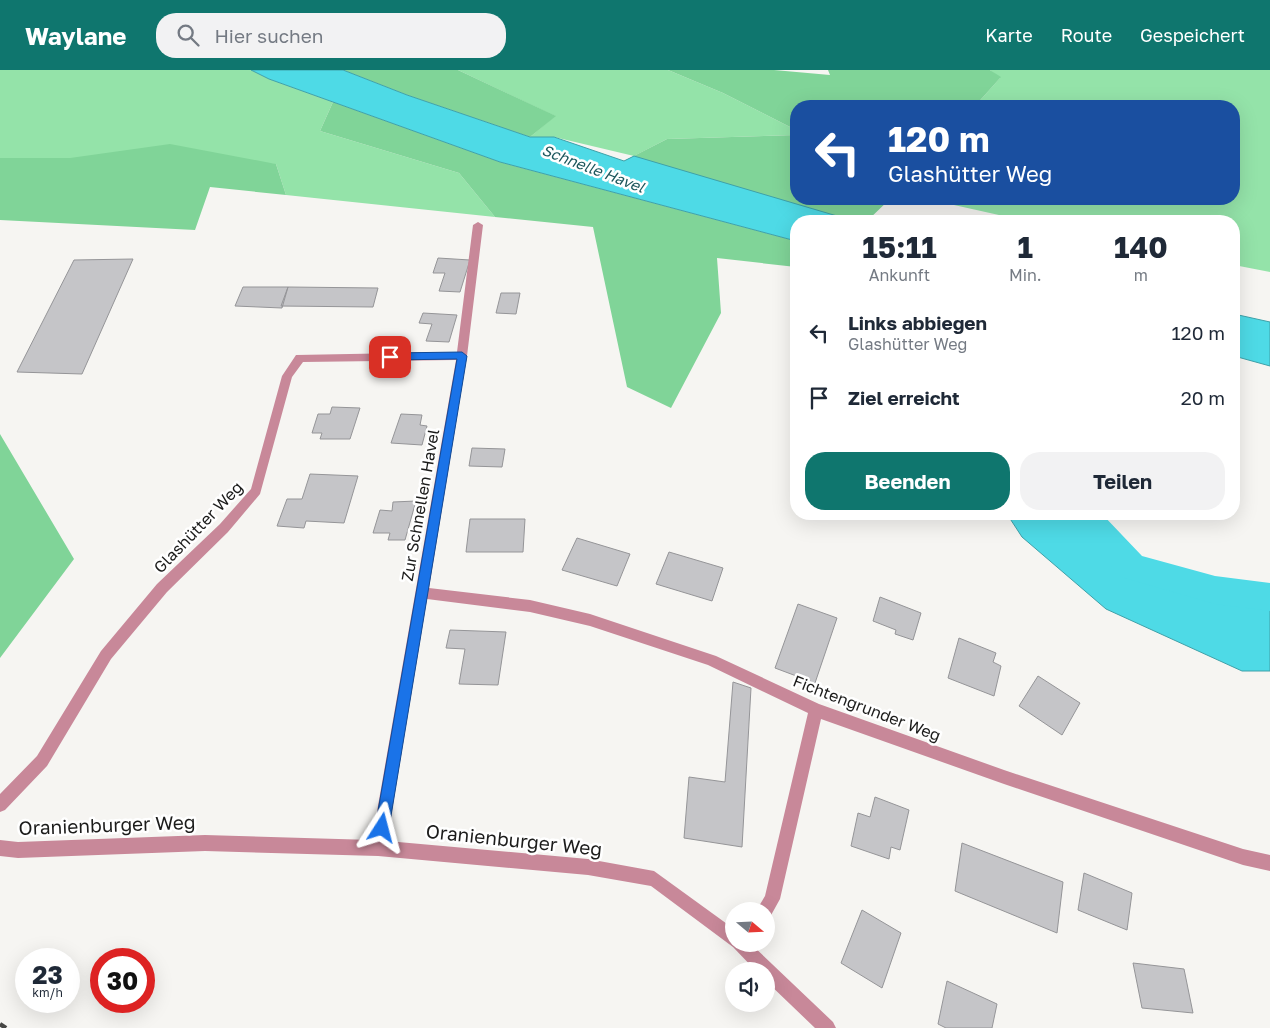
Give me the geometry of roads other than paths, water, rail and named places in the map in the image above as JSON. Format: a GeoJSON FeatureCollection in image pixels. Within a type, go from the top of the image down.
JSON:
{"type":"FeatureCollection","features":[{"type":"Feature","properties":{"kind":"street","name":"Zur Schnellen Havel"},"geometry":{"type":"LineString","coordinates":[[378,848],[462,356],[478,225]]}},
{"type":"Feature","properties":{"kind":"street","name":"Glashütter Weg"},"geometry":{"type":"LineString","coordinates":[[0,805],[42,761],[106,655],[162,588],[224,528],[256,491],[287,376],[300,358],[462,356]]}},
{"type":"Feature","properties":{"kind":"street","name":"Fichtengrunder Weg"},"geometry":{"type":"LineString","coordinates":[[421,593],[530,606],[590,620],[711,660],[816,710],[1004,777],[1243,857],[1270,863]]}},
{"type":"Feature","properties":{"kind":"street"},"geometry":{"type":"LineString","coordinates":[[770,902],[816,710]]}},
{"type":"Feature","properties":{"kind":"street","name":"Oranienburger Weg"},"geometry":{"type":"LineString","coordinates":[[0,848],[18,850],[205,843],[378,848],[588,867],[654,879],[725,932]]}},
{"type":"Feature","properties":{"kind":"street","name":"Oranienburger Weg"},"geometry":{"type":"LineString","coordinates":[[748,952],[827,1028]]}},
{"type":"Feature","properties":{"kind":"water","name":"Schnelle Havel"},"geometry":{"type":"Polygon","coordinates":[[[251,70],[343,70],[407,95],[530,137],[554,137],[624,161],[634,156],[790,202],[790,205],[800,205],[834,215],[790,215],[790,239],[500,162],[269,79],[251,70]]]}},
{"type":"Feature","properties":{"kind":"water"},"geometry":{"type":"Polygon","coordinates":[[[1240,315],[1270,322],[1270,366],[1240,358],[1240,315]]]}},
{"type":"Feature","properties":{"kind":"water"},"geometry":{"type":"Polygon","coordinates":[[[1011,520],[1089,520],[1132,567],[1215,590],[1270,597],[1270,671],[1242,671],[1106,609],[1022,537],[1011,520]]]}},
{"type":"Feature","properties":{"kind":"waterway"},"geometry":{"type":"LineString","coordinates":[[1089,520],[1132,567],[1215,590],[1270,597]]}},
{"type":"Feature","properties":{"kind":"railway"},"geometry":{"type":"LineString","coordinates":[[0,1024],[6,1028]]}}]}
